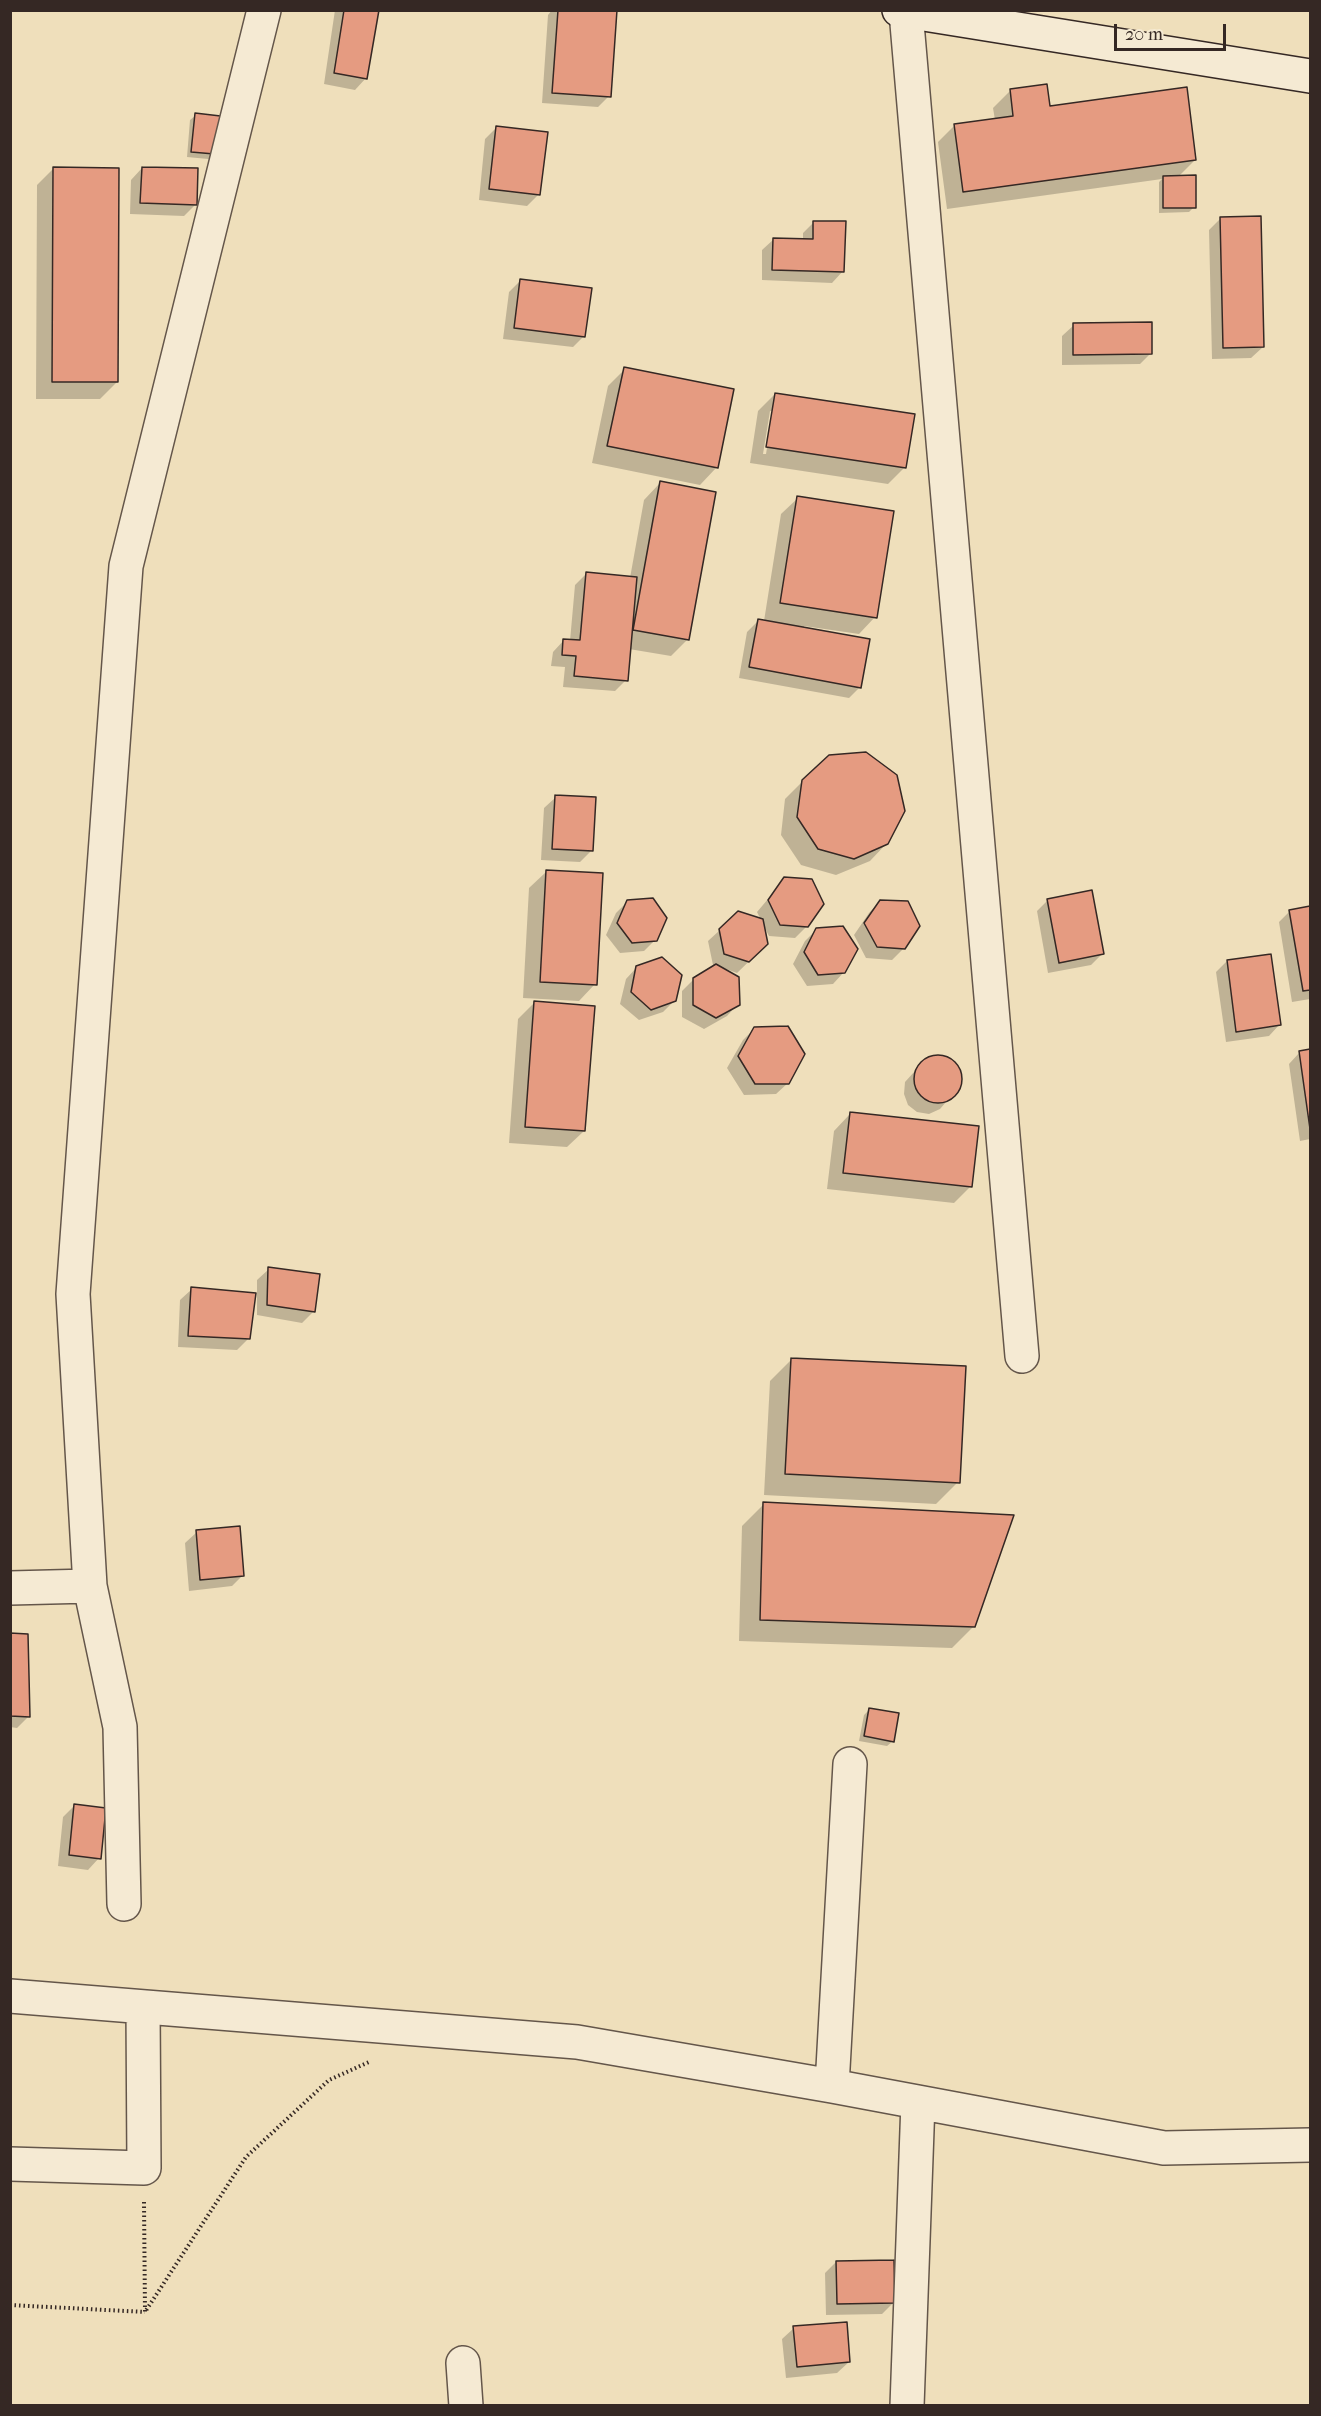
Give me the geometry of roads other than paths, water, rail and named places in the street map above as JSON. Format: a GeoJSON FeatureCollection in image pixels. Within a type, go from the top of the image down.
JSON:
{"type":"FeatureCollection","features":[{"type":"Feature","properties":{"kind":"street"},"geometry":{"type":"LineString","coordinates":[[124,1904],[120,1727],[90,1586],[74,1294],[126,566],[264,10]]}},
{"type":"Feature","properties":{"kind":"street"},"geometry":{"type":"LineString","coordinates":[[1022,1356],[902,11],[1311,76]]}},
{"type":"Feature","properties":{"kind":"street"},"geometry":{"type":"LineString","coordinates":[[10,1588],[90,1586]]}},
{"type":"Feature","properties":{"kind":"street"},"geometry":{"type":"LineString","coordinates":[[832,2086],[850,1764]]}},
{"type":"Feature","properties":{"kind":"street"},"geometry":{"type":"LineString","coordinates":[[10,1996],[578,2042],[832,2086],[1164,2148],[1311,2145]]}},
{"type":"Feature","properties":{"kind":"street"},"geometry":{"type":"LineString","coordinates":[[10,2164],[144,2168],[143,2007]]}},
{"type":"Feature","properties":{"kind":"street"},"geometry":{"type":"LineString","coordinates":[[907,2406],[918,2102]]}},
{"type":"Feature","properties":{"kind":"street"},"geometry":{"type":"LineString","coordinates":[[463,2363],[466,2406]]}}]}
